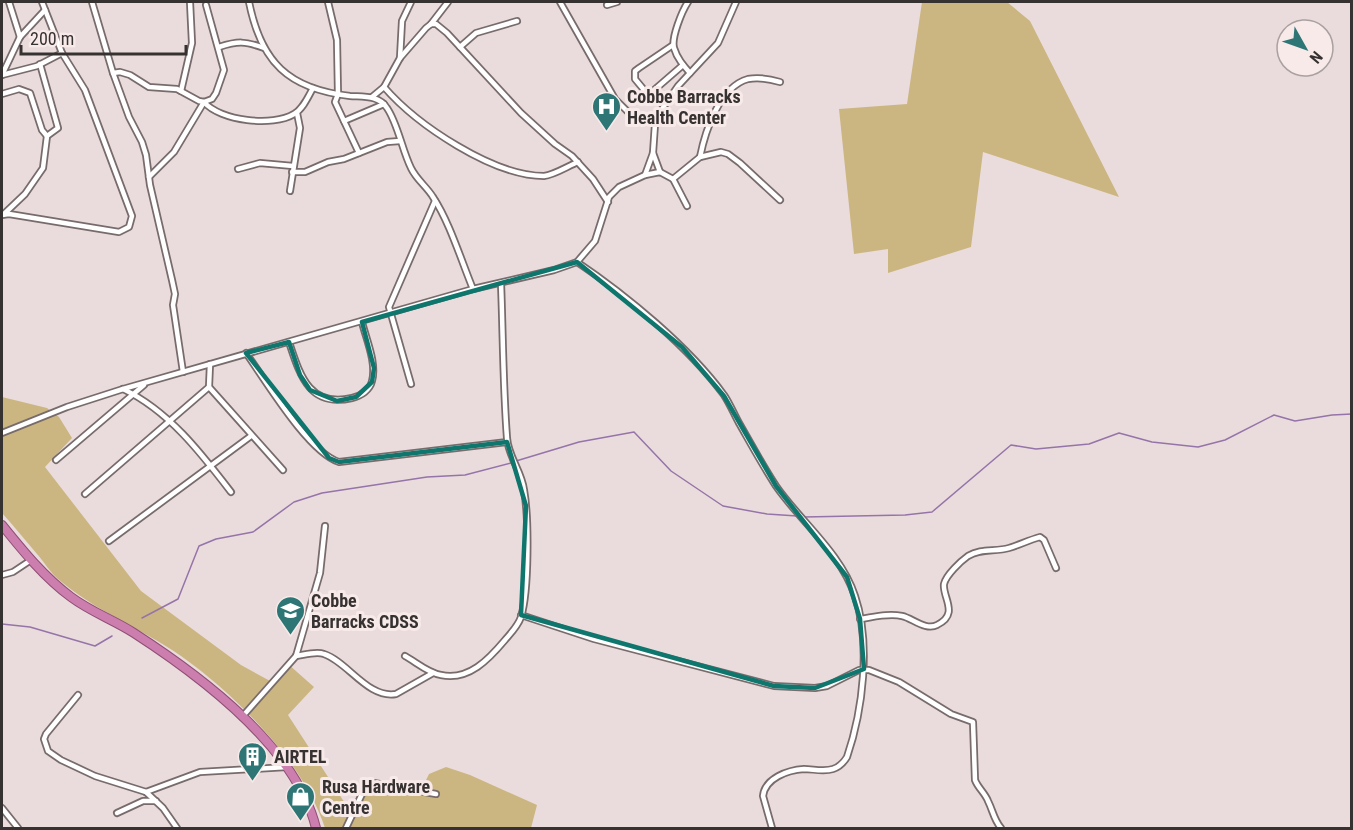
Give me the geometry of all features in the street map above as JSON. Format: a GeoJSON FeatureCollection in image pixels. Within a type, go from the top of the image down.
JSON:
{"type":"FeatureCollection","features":[{"type":"Feature","properties":{"kind":"highway"},"geometry":{"type":"LineString","coordinates":[[2,525],[31,560],[73,598],[135,633],[206,684],[242,717],[288,767],[307,801],[316,828]]}},
{"type":"Feature","properties":{"kind":"street"},"geometry":{"type":"LineString","coordinates":[[9,2],[20,37]]}},
{"type":"Feature","properties":{"kind":"street"},"geometry":{"type":"LineString","coordinates":[[2,215],[9,214],[119,232],[129,227],[131,222],[132,216],[85,90],[62,53],[42,2]]}},
{"type":"Feature","properties":{"kind":"street"},"geometry":{"type":"LineString","coordinates":[[92,2],[113,73],[129,117],[142,142],[175,294],[173,304],[183,372]]}},
{"type":"Feature","properties":{"kind":"street"},"geometry":{"type":"LineString","coordinates":[[181,92],[192,43],[190,2]]}},
{"type":"Feature","properties":{"kind":"street"},"geometry":{"type":"LineString","coordinates":[[249,2],[264,48],[277,67],[292,78],[314,88],[338,94],[372,98],[385,106],[412,170],[435,201],[473,289]]}},
{"type":"Feature","properties":{"kind":"street"},"geometry":{"type":"LineString","coordinates":[[328,2],[337,40],[338,94],[335,102],[359,153]]}},
{"type":"Feature","properties":{"kind":"street"},"geometry":{"type":"LineString","coordinates":[[400,58],[402,21],[411,2]]}},
{"type":"Feature","properties":{"kind":"street"},"geometry":{"type":"LineString","coordinates":[[372,98],[384,87],[400,58],[448,2]]}},
{"type":"Feature","properties":{"kind":"street"},"geometry":{"type":"LineString","coordinates":[[560,2],[615,99],[632,116],[655,124]]}},
{"type":"Feature","properties":{"kind":"street"},"geometry":{"type":"LineString","coordinates":[[607,5],[617,2]]}},
{"type":"Feature","properties":{"kind":"street"},"geometry":{"type":"LineString","coordinates":[[688,2],[679,21],[673,45],[683,66],[690,73]]}},
{"type":"Feature","properties":{"kind":"street"},"geometry":{"type":"LineString","coordinates":[[645,175],[653,153],[655,124],[662,109],[690,73],[718,43],[736,2]]}},
{"type":"Feature","properties":{"kind":"street"},"geometry":{"type":"LineString","coordinates":[[149,177],[174,152],[204,102],[212,99],[224,70],[206,5]]}},
{"type":"Feature","properties":{"kind":"street"},"geometry":{"type":"LineString","coordinates":[[2,75],[20,37],[45,10]]}},
{"type":"Feature","properties":{"kind":"street"},"geometry":{"type":"LineString","coordinates":[[460,47],[476,33],[517,21]]}},
{"type":"Feature","properties":{"kind":"street"},"geometry":{"type":"LineString","coordinates":[[431,24],[440,26],[521,113],[578,162],[593,179],[608,203]]}},
{"type":"Feature","properties":{"kind":"street"},"geometry":{"type":"LineString","coordinates":[[219,47],[238,41],[249,42],[264,48]]}},
{"type":"Feature","properties":{"kind":"street"},"geometry":{"type":"LineString","coordinates":[[673,45],[635,71],[635,79],[645,91],[653,91],[683,66]]}},
{"type":"Feature","properties":{"kind":"street"},"geometry":{"type":"LineString","coordinates":[[2,75],[40,64],[62,53]]}},
{"type":"Feature","properties":{"kind":"street"},"geometry":{"type":"LineString","coordinates":[[2,215],[24,194],[43,168],[47,136],[58,128],[40,64]]}},
{"type":"Feature","properties":{"kind":"street"},"geometry":{"type":"LineString","coordinates":[[113,73],[120,72],[130,75],[149,87],[171,88],[204,102],[219,114],[242,120],[268,120],[291,116],[297,112],[314,88]]}},
{"type":"Feature","properties":{"kind":"street"},"geometry":{"type":"LineString","coordinates":[[700,157],[710,119],[733,88],[746,80],[767,78],[780,82]]}},
{"type":"Feature","properties":{"kind":"street"},"geometry":{"type":"LineString","coordinates":[[384,87],[447,141],[490,162],[522,173],[546,176],[578,162]]}},
{"type":"Feature","properties":{"kind":"street"},"geometry":{"type":"LineString","coordinates":[[2,94],[19,89],[30,93],[42,130],[47,136]]}},
{"type":"Feature","properties":{"kind":"street"},"geometry":{"type":"LineString","coordinates":[[344,122],[399,102]]}},
{"type":"Feature","properties":{"kind":"street"},"geometry":{"type":"LineString","coordinates":[[290,191],[300,128],[297,112]]}},
{"type":"Feature","properties":{"kind":"street"},"geometry":{"type":"LineString","coordinates":[[238,169],[260,164],[305,172],[387,142],[400,141]]}},
{"type":"Feature","properties":{"kind":"street"},"geometry":{"type":"LineString","coordinates":[[673,178],[700,157],[721,152],[728,154],[780,200]]}},
{"type":"Feature","properties":{"kind":"street"},"geometry":{"type":"LineString","coordinates":[[653,153],[660,172]]}},
{"type":"Feature","properties":{"kind":"street"},"geometry":{"type":"LineString","coordinates":[[2,433],[68,407],[123,389],[473,289],[554,270],[577,262],[595,241],[609,197],[619,187],[645,175],[660,172],[673,178],[687,206]]}},
{"type":"Feature","properties":{"kind":"street"},"geometry":{"type":"LineString","coordinates":[[411,384],[389,307],[435,201]]}},
{"type":"Feature","properties":{"kind":"street"},"geometry":{"type":"LineString","coordinates":[[577,262],[608,283],[682,347],[724,396],[776,486],[832,554],[847,577],[855,596],[860,619],[864,669],[847,757],[840,766],[832,770],[794,770],[776,777],[764,791],[763,796],[772,828]]}},
{"type":"Feature","properties":{"kind":"street"},"geometry":{"type":"LineString","coordinates":[[405,656],[433,673],[449,676],[465,673],[489,659],[516,626],[521,615],[525,584],[526,506],[523,482],[507,442],[501,283]]}},
{"type":"Feature","properties":{"kind":"street"},"geometry":{"type":"LineString","coordinates":[[289,342],[300,375],[310,390],[337,401],[356,397],[366,392],[372,382],[374,368],[362,322]]}},
{"type":"Feature","properties":{"kind":"street"},"geometry":{"type":"LineString","coordinates":[[246,353],[304,433],[329,458],[339,462],[507,442]]}},
{"type":"Feature","properties":{"kind":"street"},"geometry":{"type":"LineString","coordinates":[[210,364],[209,387],[283,470]]}},
{"type":"Feature","properties":{"kind":"street"},"geometry":{"type":"LineString","coordinates":[[56,460],[146,383]]}},
{"type":"Feature","properties":{"kind":"street"},"geometry":{"type":"LineString","coordinates":[[85,494],[209,387]]}},
{"type":"Feature","properties":{"kind":"street"},"geometry":{"type":"LineString","coordinates":[[123,389],[147,401],[170,420],[231,492]]}},
{"type":"Feature","properties":{"kind":"street"},"geometry":{"type":"LineString","coordinates":[[108,541],[251,436]]}},
{"type":"Feature","properties":{"kind":"street"},"geometry":{"type":"LineString","coordinates":[[242,717],[296,656],[320,573],[325,526]]}},
{"type":"Feature","properties":{"kind":"street"},"geometry":{"type":"LineString","coordinates":[[860,619],[897,615],[922,624],[938,625],[946,616],[949,607],[944,588],[946,578],[968,556],[981,551],[1007,549],[1040,537],[1044,540],[1056,568]]}},
{"type":"Feature","properties":{"kind":"street"},"geometry":{"type":"LineString","coordinates":[[2,575],[14,572],[31,560]]}},
{"type":"Feature","properties":{"kind":"street"},"geometry":{"type":"LineString","coordinates":[[521,615],[594,639],[774,686],[815,688],[827,686],[864,669],[875,671],[899,682],[951,714],[973,722],[975,780],[1001,828]]}},
{"type":"Feature","properties":{"kind":"street"},"geometry":{"type":"LineString","coordinates":[[296,656],[325,654],[375,690],[391,695],[433,673]]}},
{"type":"Feature","properties":{"kind":"street"},"geometry":{"type":"LineString","coordinates":[[78,695],[46,734],[44,739],[48,751],[61,760],[95,776],[147,793],[164,808],[177,828]]}},
{"type":"Feature","properties":{"kind":"street"},"geometry":{"type":"LineString","coordinates":[[147,793],[200,772],[288,767]]}},
{"type":"Feature","properties":{"kind":"street"},"geometry":{"type":"LineString","coordinates":[[346,828],[362,794],[374,783],[436,794]]}},
{"type":"Feature","properties":{"kind":"street"},"geometry":{"type":"LineString","coordinates":[[145,801],[147,793]]}},
{"type":"Feature","properties":{"kind":"street"},"geometry":{"type":"LineString","coordinates":[[117,813],[145,801],[156,801]]}},
{"type":"Feature","properties":{"kind":"street"},"geometry":{"type":"LineString","coordinates":[[2,808],[18,828]]}},
{"type":"Feature","properties":{"kind":"highlighted area"},"geometry":{"type":"Polygon","coordinates":[[[577,262],[682,347],[724,396],[776,486],[847,577],[860,619],[864,669],[815,688],[774,686],[521,615],[526,506],[507,442],[339,462],[329,458],[246,353],[289,342],[300,375],[310,390],[337,401],[356,397],[372,382],[374,368],[362,322],[577,262]]]}},
{"type":"Feature","properties":{"kind":"shaded area"},"geometry":{"type":"Polygon","coordinates":[[[922,2],[1007,2],[1030,21],[1119,197],[983,152],[971,247],[888,273],[888,249],[854,254],[839,109],[907,104],[922,2]]]}},
{"type":"Feature","properties":{"kind":"shaded area"},"geometry":{"type":"Polygon","coordinates":[[[2,397],[47,408],[59,417],[72,438],[45,467],[141,591],[241,665],[272,682],[288,664],[314,687],[288,715],[350,811],[362,794],[374,783],[420,792],[429,774],[446,767],[470,775],[537,805],[531,828],[325,828],[315,804],[285,755],[245,710],[181,656],[87,601],[58,579],[2,513],[2,397]]]}},
{"type":"Feature","properties":{"kind":"waterway"},"geometry":{"type":"LineString","coordinates":[[804,517],[905,515],[932,512],[1011,445],[1036,449],[1089,444],[1119,433],[1152,442],[1198,447],[1225,440],[1274,415],[1295,421],[1352,414]]}},
{"type":"Feature","properties":{"kind":"waterway"},"geometry":{"type":"LineString","coordinates":[[516,461],[579,442],[634,432],[671,471],[723,506],[767,514],[797,516]]}},
{"type":"Feature","properties":{"kind":"waterway"},"geometry":{"type":"LineString","coordinates":[[142,618],[178,599],[199,546],[216,539],[253,532],[294,502],[322,493],[427,477],[465,475],[511,463]]}},
{"type":"Feature","properties":{"kind":"waterway"},"geometry":{"type":"LineString","coordinates":[[2,624],[30,627],[95,646],[112,636]]}},
{"type":"Feature","properties":{"kind":"place","name":"Cobbe Barracks Health Center"},"geometry":{"type":"Point","coordinates":[606,132]}},
{"type":"Feature","properties":{"kind":"place","name":"Cobbe Barracks CDSS"},"geometry":{"type":"Point","coordinates":[290,636]}},
{"type":"Feature","properties":{"kind":"place","name":"AIRTEL"},"geometry":{"type":"Point","coordinates":[253,782]}},
{"type":"Feature","properties":{"kind":"place","name":"Rusa Hardware Centre"},"geometry":{"type":"Point","coordinates":[301,822]}}]}
